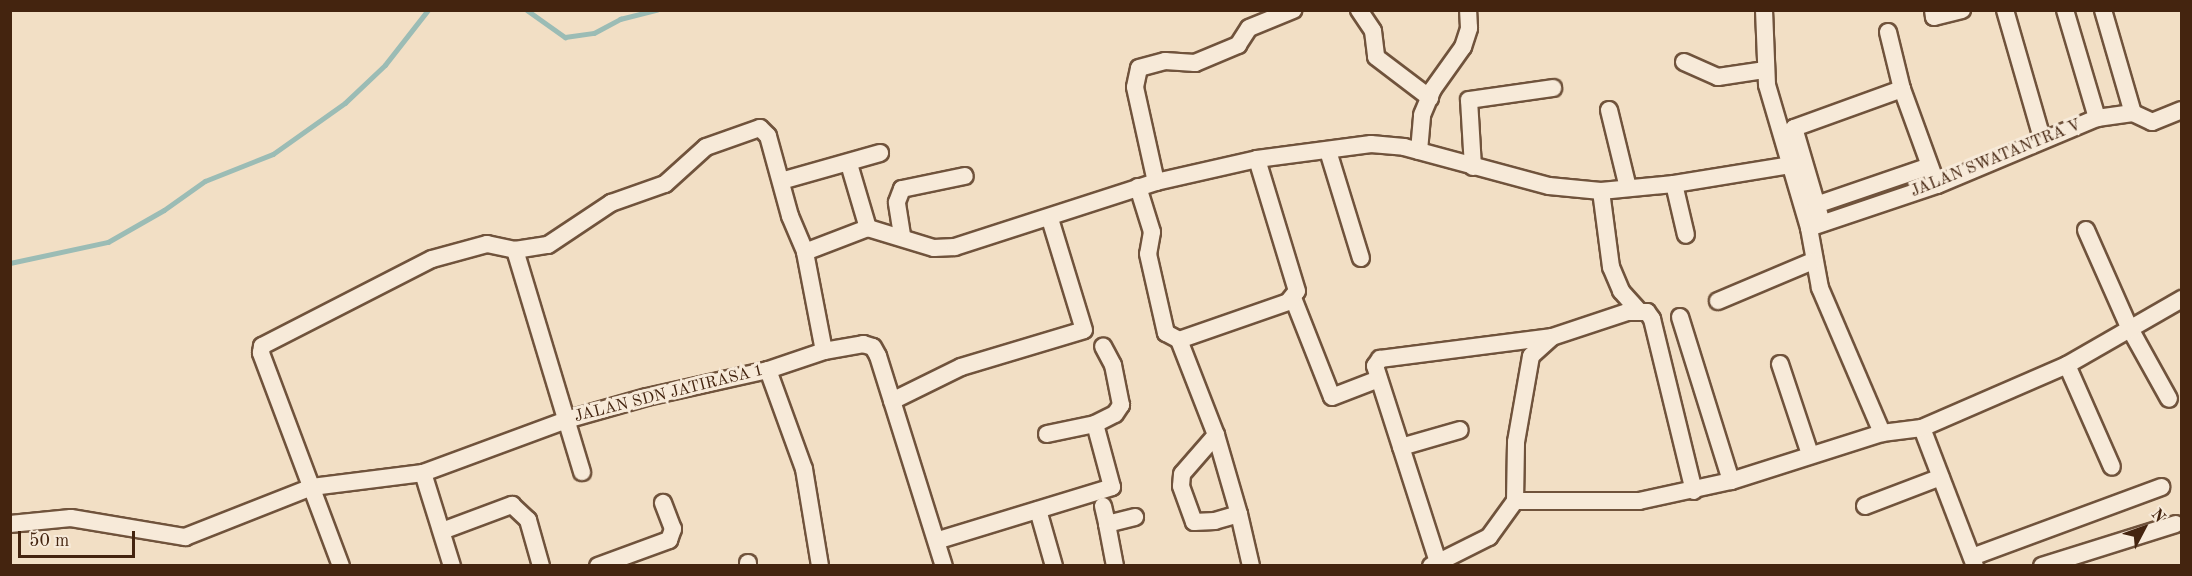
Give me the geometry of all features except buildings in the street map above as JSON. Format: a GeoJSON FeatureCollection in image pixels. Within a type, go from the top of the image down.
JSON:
{"type":"FeatureCollection","features":[{"type":"Feature","properties":{"kind":"street"},"geometry":{"type":"LineString","coordinates":[[1156,182],[1138,112],[1136,72],[1165,61],[1195,63],[1238,45],[1249,28],[1293,10]]}},
{"type":"Feature","properties":{"kind":"street"},"geometry":{"type":"LineString","coordinates":[[1359,10],[1373,31],[1376,57],[1430,98]]}},
{"type":"Feature","properties":{"kind":"street"},"geometry":{"type":"LineString","coordinates":[[1419,151],[1422,115],[1430,98],[1463,47],[1469,28],[1468,10]]}},
{"type":"Feature","properties":{"kind":"street"},"geometry":{"type":"LineString","coordinates":[[1764,10],[1765,70],[1791,165],[1815,226]]}},
{"type":"Feature","properties":{"kind":"street"},"geometry":{"type":"LineString","coordinates":[[1933,10],[1934,17],[1962,10]]}},
{"type":"Feature","properties":{"kind":"street"},"geometry":{"type":"LineString","coordinates":[[2005,10],[2042,138]]}},
{"type":"Feature","properties":{"kind":"street"},"geometry":{"type":"LineString","coordinates":[[2065,10],[2097,118]]}},
{"type":"Feature","properties":{"kind":"street"},"geometry":{"type":"LineString","coordinates":[[2103,10],[2133,113]]}},
{"type":"Feature","properties":{"kind":"street"},"geometry":{"type":"LineString","coordinates":[[1888,32],[1902,89],[1936,185]]}},
{"type":"Feature","properties":{"kind":"street"},"geometry":{"type":"LineString","coordinates":[[1684,62],[1718,77],[1765,70]]}},
{"type":"Feature","properties":{"kind":"street"},"geometry":{"type":"LineString","coordinates":[[1473,167],[1469,100],[1553,88]]}},
{"type":"Feature","properties":{"kind":"street"},"geometry":{"type":"LineString","coordinates":[[1882,433],[1838,335],[1813,261],[1816,205],[1794,128],[1902,89]]}},
{"type":"Feature","properties":{"kind":"street"},"geometry":{"type":"LineString","coordinates":[[1610,110],[1628,188]]}},
{"type":"Feature","properties":{"kind":"street","name":"JALAN SWATANTRA V"},"geometry":{"type":"LineString","coordinates":[[1815,226],[1936,185],[2042,138],[2097,118],[2133,113],[2152,122],[2181,110]]}},
{"type":"Feature","properties":{"kind":"street"},"geometry":{"type":"LineString","coordinates":[[341,566],[261,353],[262,346],[432,259],[487,244],[515,250],[548,245],[611,203],[665,184],[706,147],[760,128],[768,136],[805,252],[824,351]]}},
{"type":"Feature","properties":{"kind":"street"},"geometry":{"type":"LineString","coordinates":[[805,252],[868,228],[902,236],[934,248],[955,247],[1050,219],[1156,182],[1257,159],[1371,144],[1419,151],[1549,186],[1602,190],[1674,184],[1791,165]]}},
{"type":"Feature","properties":{"kind":"street"},"geometry":{"type":"LineString","coordinates":[[1328,151],[1361,258]]}},
{"type":"Feature","properties":{"kind":"street"},"geometry":{"type":"LineString","coordinates":[[781,181],[849,164],[880,153]]}},
{"type":"Feature","properties":{"kind":"street"},"geometry":{"type":"LineString","coordinates":[[1179,340],[1293,298],[1297,291],[1257,159]]}},
{"type":"Feature","properties":{"kind":"street"},"geometry":{"type":"LineString","coordinates":[[849,164],[868,228]]}},
{"type":"Feature","properties":{"kind":"street"},"geometry":{"type":"LineString","coordinates":[[1816,205],[1930,166]]}},
{"type":"Feature","properties":{"kind":"street"},"geometry":{"type":"LineString","coordinates":[[902,236],[897,202],[902,189],[965,176]]}},
{"type":"Feature","properties":{"kind":"street"},"geometry":{"type":"LineString","coordinates":[[1674,184],[1686,235]]}},
{"type":"Feature","properties":{"kind":"street"},"geometry":{"type":"LineString","coordinates":[[1138,187],[1152,232],[1148,254],[1156,296],[1167,333],[1179,340],[1216,435],[1239,514],[1251,566]]}},
{"type":"Feature","properties":{"kind":"street"},"geometry":{"type":"LineString","coordinates":[[1602,190],[1611,267],[1621,291],[1638,310]]}},
{"type":"Feature","properties":{"kind":"street"},"geometry":{"type":"LineString","coordinates":[[944,566],[939,540],[892,400],[961,367],[1084,330],[1050,219]]}},
{"type":"Feature","properties":{"kind":"street"},"geometry":{"type":"LineString","coordinates":[[2086,230],[2129,327],[2169,399]]}},
{"type":"Feature","properties":{"kind":"street"},"geometry":{"type":"LineString","coordinates":[[515,250],[582,472]]}},
{"type":"Feature","properties":{"kind":"street"},"geometry":{"type":"LineString","coordinates":[[1718,301],[1813,261]]}},
{"type":"Feature","properties":{"kind":"street"},"geometry":{"type":"LineString","coordinates":[[1293,298],[1332,397],[1379,379]]}},
{"type":"Feature","properties":{"kind":"street"},"geometry":{"type":"LineString","coordinates":[[1515,501],[1619,504],[1694,491],[1882,433],[1922,428],[2067,365],[2129,327],[2181,299]]}},
{"type":"Feature","properties":{"kind":"street"},"geometry":{"type":"LineString","coordinates":[[1552,337],[1531,356],[1516,442],[1515,501],[1489,537],[1434,564],[1375,366],[1380,359],[1552,337],[1638,310],[1647,312],[1652,319],[1663,351],[1694,491]]}},
{"type":"Feature","properties":{"kind":"street"},"geometry":{"type":"LineString","coordinates":[[1680,317],[1731,481]]}},
{"type":"Feature","properties":{"kind":"street","name":"JALAN SDN JATIRASA 1"},"geometry":{"type":"LineString","coordinates":[[10,524],[71,518],[185,537],[312,487],[423,473],[566,420],[647,396],[768,370],[824,351],[863,344],[873,347],[892,400]]}},
{"type":"Feature","properties":{"kind":"street"},"geometry":{"type":"LineString","coordinates":[[1047,434],[1095,424],[1115,414],[1121,405],[1113,365],[1103,346]]}},
{"type":"Feature","properties":{"kind":"street"},"geometry":{"type":"LineString","coordinates":[[1780,364],[1810,454]]}},
{"type":"Feature","properties":{"kind":"street"},"geometry":{"type":"LineString","coordinates":[[2067,365],[2112,467]]}},
{"type":"Feature","properties":{"kind":"street"},"geometry":{"type":"LineString","coordinates":[[768,370],[804,469],[820,566]]}},
{"type":"Feature","properties":{"kind":"street"},"geometry":{"type":"LineString","coordinates":[[939,540],[1112,487],[1095,424]]}},
{"type":"Feature","properties":{"kind":"street"},"geometry":{"type":"LineString","coordinates":[[1922,428],[1974,561],[2161,487]]}},
{"type":"Feature","properties":{"kind":"street"},"geometry":{"type":"LineString","coordinates":[[1401,447],[1460,430]]}},
{"type":"Feature","properties":{"kind":"street"},"geometry":{"type":"LineString","coordinates":[[1216,435],[1182,474],[1181,486],[1194,522],[1215,522],[1239,514]]}},
{"type":"Feature","properties":{"kind":"street"},"geometry":{"type":"LineString","coordinates":[[423,473],[452,566]]}},
{"type":"Feature","properties":{"kind":"street"},"geometry":{"type":"LineString","coordinates":[[1865,506],[1941,477]]}},
{"type":"Feature","properties":{"kind":"street"},"geometry":{"type":"LineString","coordinates":[[598,566],[669,540],[673,529],[663,503]]}},
{"type":"Feature","properties":{"kind":"street"},"geometry":{"type":"LineString","coordinates":[[442,531],[512,505],[528,520],[542,566]]}},
{"type":"Feature","properties":{"kind":"street"},"geometry":{"type":"LineString","coordinates":[[1103,506],[1116,566]]}},
{"type":"Feature","properties":{"kind":"street"},"geometry":{"type":"LineString","coordinates":[[1038,510],[1054,566]]}},
{"type":"Feature","properties":{"kind":"street"},"geometry":{"type":"LineString","coordinates":[[1107,524],[1135,517]]}},
{"type":"Feature","properties":{"kind":"street"},"geometry":{"type":"LineString","coordinates":[[2042,566],[2176,524]]}},
{"type":"Feature","properties":{"kind":"waterway"},"geometry":{"type":"LineString","coordinates":[[10,263],[108,242],[164,210],[205,181],[273,154],[345,103],[385,65],[428,10]]}},
{"type":"Feature","properties":{"kind":"waterway"},"geometry":{"type":"LineString","coordinates":[[527,10],[565,37],[594,33],[620,19],[657,10]]}}]}
